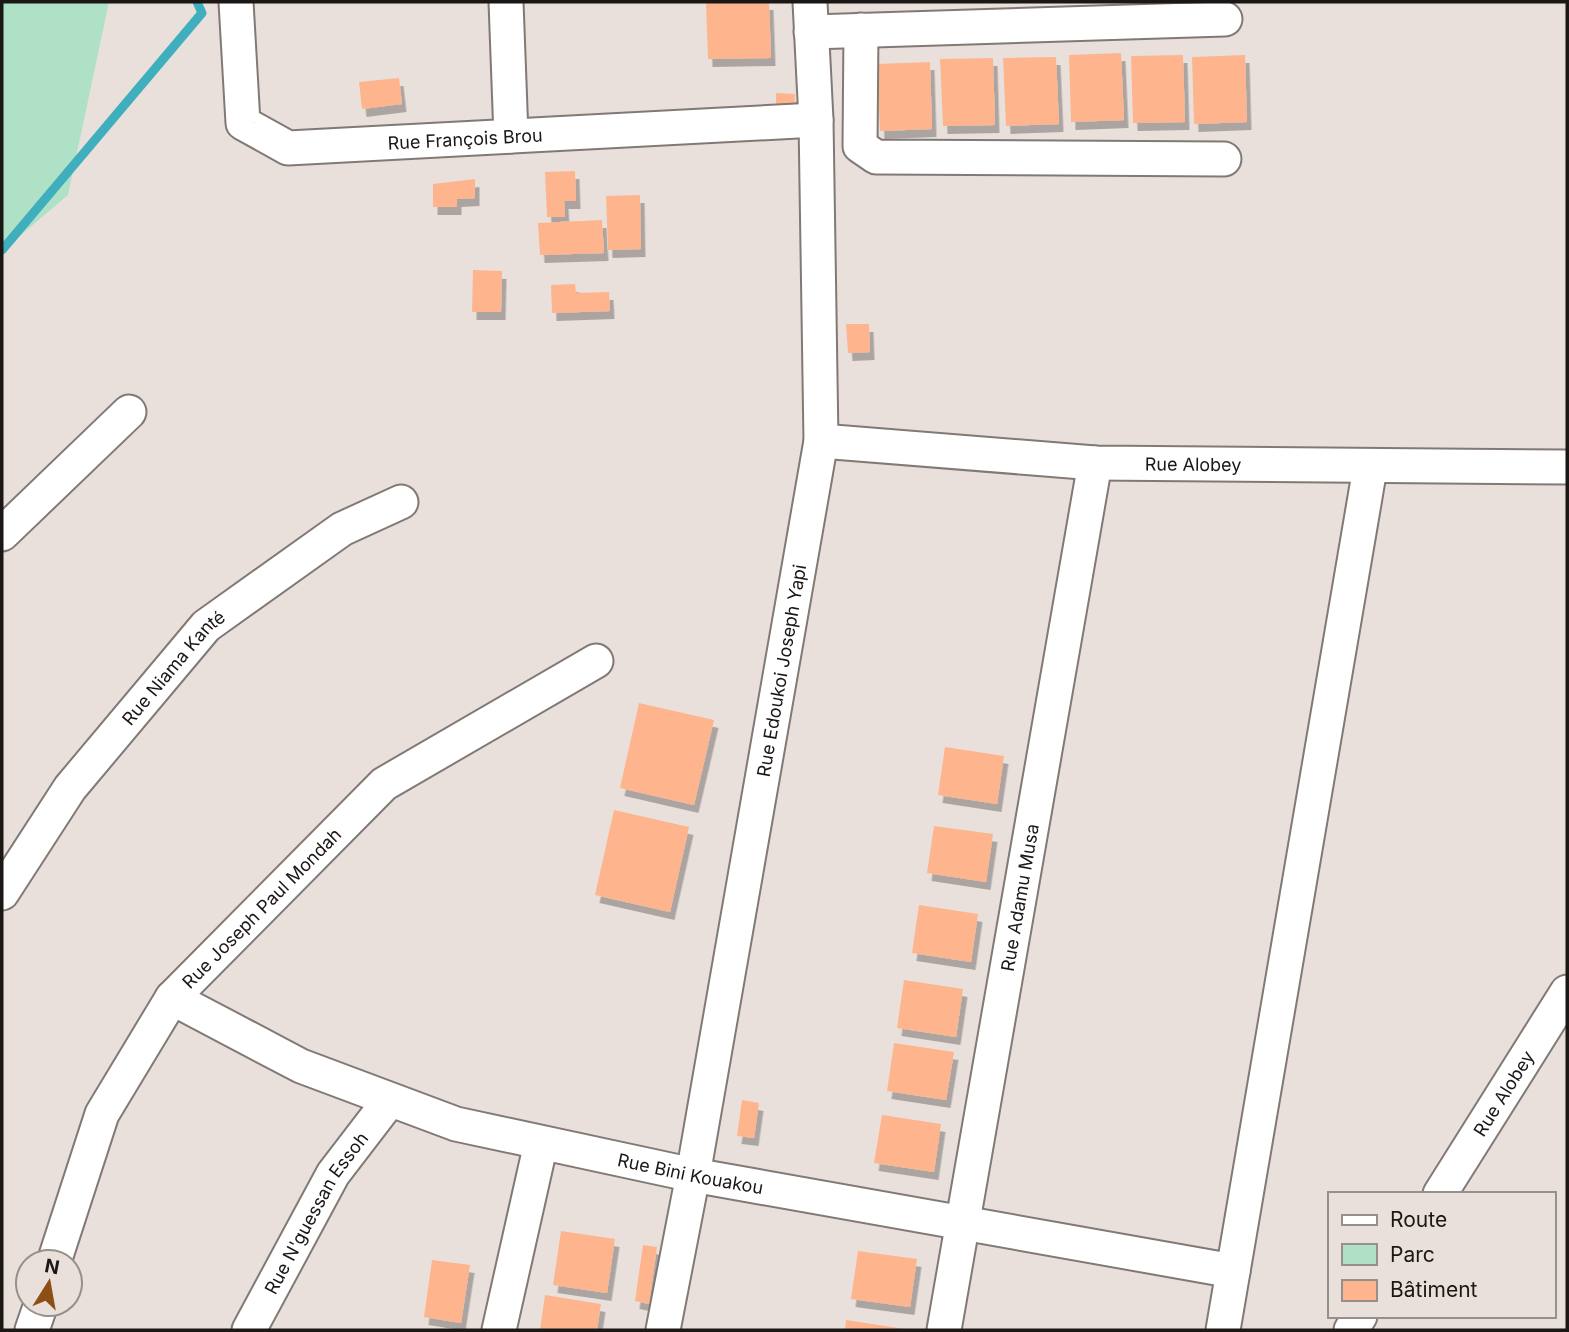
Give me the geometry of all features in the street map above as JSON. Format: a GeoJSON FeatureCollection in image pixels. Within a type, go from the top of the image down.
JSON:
{"type":"FeatureCollection","features":[{"type":"Feature","properties":{"kind":"street","name":"Rue François Brou"},"geometry":{"type":"LineString","coordinates":[[236,2],[243,123],[288,148],[816,120]]}},
{"type":"Feature","properties":{"kind":"street"},"geometry":{"type":"LineString","coordinates":[[506,2],[511,136]]}},
{"type":"Feature","properties":{"kind":"street"},"geometry":{"type":"LineString","coordinates":[[810,17],[861,30],[1225,19]]}},
{"type":"Feature","properties":{"kind":"street","name":"Rue Edoukoi Joseph Yapi"},"geometry":{"type":"LineString","coordinates":[[663,1330],[693,1175],[821,441],[816,120],[810,17]]}},
{"type":"Feature","properties":{"kind":"street"},"geometry":{"type":"LineString","coordinates":[[861,30],[860,146],[876,157],[1224,159]]}},
{"type":"Feature","properties":{"kind":"street"},"geometry":{"type":"LineString","coordinates":[[2,534],[129,412]]}},
{"type":"Feature","properties":{"kind":"street","name":"Rue Alobey"},"geometry":{"type":"LineString","coordinates":[[821,441],[1095,463],[1567,467]]}},
{"type":"Feature","properties":{"kind":"street","name":"Rue Adamu Musa"},"geometry":{"type":"LineString","coordinates":[[944,1330],[1095,463]]}},
{"type":"Feature","properties":{"kind":"street"},"geometry":{"type":"LineString","coordinates":[[1223,1330],[1370,467]]}},
{"type":"Feature","properties":{"kind":"street","name":"Rue Niama Kanté"},"geometry":{"type":"LineString","coordinates":[[2,893],[70,788],[206,626],[342,529],[401,502]]}},
{"type":"Feature","properties":{"kind":"street","name":"Rue Joseph Paul Mondah"},"geometry":{"type":"LineString","coordinates":[[59,1248],[102,1114],[172,998],[384,784],[596,661]]}},
{"type":"Feature","properties":{"kind":"street","name":"Rue Alobey"},"geometry":{"type":"LineString","coordinates":[[1441,1192],[1567,992]]}},
{"type":"Feature","properties":{"kind":"street","name":"Rue Bini Kouakou"},"geometry":{"type":"LineString","coordinates":[[172,998],[301,1066],[456,1124],[693,1175],[1233,1271]]}},
{"type":"Feature","properties":{"kind":"street","name":"Rue N'guessan Essoh"},"geometry":{"type":"LineString","coordinates":[[249,1330],[333,1174],[389,1101]]}},
{"type":"Feature","properties":{"kind":"street"},"geometry":{"type":"LineString","coordinates":[[499,1330],[541,1143]]}},
{"type":"Feature","properties":{"kind":"green space"},"geometry":{"type":"Polygon","coordinates":[[[2,2],[109,2],[68,195],[2,251],[2,2]]]}},
{"type":"Feature","properties":{"kind":"building"},"geometry":{"type":"Polygon","coordinates":[[[706,2],[769,2],[771,58],[708,59],[706,2]]]}},
{"type":"Feature","properties":{"kind":"building"},"geometry":{"type":"Polygon","coordinates":[[[1121,53],[1124,120],[1071,122],[1069,55],[1121,53]]]}},
{"type":"Feature","properties":{"kind":"building"},"geometry":{"type":"Polygon","coordinates":[[[1183,55],[1185,122],[1133,123],[1131,56],[1183,55]]]}},
{"type":"Feature","properties":{"kind":"building"},"geometry":{"type":"Polygon","coordinates":[[[1245,55],[1247,122],[1194,124],[1192,57],[1245,55]]]}},
{"type":"Feature","properties":{"kind":"building"},"geometry":{"type":"Polygon","coordinates":[[[1056,57],[1059,124],[1006,126],[1003,58],[1056,57]]]}},
{"type":"Feature","properties":{"kind":"building"},"geometry":{"type":"Polygon","coordinates":[[[993,58],[995,125],[943,126],[940,59],[993,58]]]}},
{"type":"Feature","properties":{"kind":"building"},"geometry":{"type":"Polygon","coordinates":[[[930,62],[932,129],[880,131],[877,64],[930,62]]]}},
{"type":"Feature","properties":{"kind":"building"},"geometry":{"type":"Polygon","coordinates":[[[399,78],[402,104],[362,109],[359,82],[399,78]]]}},
{"type":"Feature","properties":{"kind":"building"},"geometry":{"type":"Polygon","coordinates":[[[776,93],[795,94],[794,111],[776,110],[776,93]]]}},
{"type":"Feature","properties":{"kind":"building"},"geometry":{"type":"Polygon","coordinates":[[[575,171],[576,201],[564,201],[565,217],[547,217],[545,172],[575,171]]]}},
{"type":"Feature","properties":{"kind":"building"},"geometry":{"type":"Polygon","coordinates":[[[475,179],[475,198],[457,199],[457,207],[433,207],[433,184],[475,179]]]}},
{"type":"Feature","properties":{"kind":"building"},"geometry":{"type":"Polygon","coordinates":[[[640,195],[641,249],[608,250],[606,196],[640,195]]]}},
{"type":"Feature","properties":{"kind":"building"},"geometry":{"type":"Polygon","coordinates":[[[602,220],[604,253],[540,255],[538,223],[602,220]]]}},
{"type":"Feature","properties":{"kind":"building"},"geometry":{"type":"Polygon","coordinates":[[[473,270],[502,271],[501,312],[472,312],[473,270]]]}},
{"type":"Feature","properties":{"kind":"building"},"geometry":{"type":"Polygon","coordinates":[[[575,284],[576,293],[609,292],[610,311],[552,313],[551,285],[575,284]]]}},
{"type":"Feature","properties":{"kind":"building"},"geometry":{"type":"Polygon","coordinates":[[[846,324],[869,324],[870,352],[848,353],[846,324]]]}},
{"type":"Feature","properties":{"kind":"building"},"geometry":{"type":"Polygon","coordinates":[[[639,703],[714,720],[694,805],[620,788],[639,703]]]}},
{"type":"Feature","properties":{"kind":"building"},"geometry":{"type":"Polygon","coordinates":[[[945,747],[1004,756],[997,804],[938,795],[945,747]]]}},
{"type":"Feature","properties":{"kind":"building"},"geometry":{"type":"Polygon","coordinates":[[[614,810],[689,827],[670,912],[595,895],[614,810]]]}},
{"type":"Feature","properties":{"kind":"building"},"geometry":{"type":"Polygon","coordinates":[[[934,826],[993,834],[986,882],[927,873],[934,826]]]}},
{"type":"Feature","properties":{"kind":"building"},"geometry":{"type":"Polygon","coordinates":[[[919,905],[978,914],[971,962],[912,953],[919,905]]]}},
{"type":"Feature","properties":{"kind":"building"},"geometry":{"type":"Polygon","coordinates":[[[904,980],[963,989],[956,1037],[897,1028],[904,980]]]}},
{"type":"Feature","properties":{"kind":"building"},"geometry":{"type":"Polygon","coordinates":[[[894,1043],[954,1052],[946,1100],[887,1091],[894,1043]]]}},
{"type":"Feature","properties":{"kind":"building"},"geometry":{"type":"Polygon","coordinates":[[[742,1100],[759,1103],[754,1138],[737,1136],[742,1100]]]}},
{"type":"Feature","properties":{"kind":"building"},"geometry":{"type":"Polygon","coordinates":[[[882,1115],[941,1124],[934,1172],[874,1163],[882,1115]]]}},
{"type":"Feature","properties":{"kind":"building"},"geometry":{"type":"Polygon","coordinates":[[[561,1231],[615,1239],[607,1293],[553,1285],[561,1231]]]}},
{"type":"Feature","properties":{"kind":"building"},"geometry":{"type":"Polygon","coordinates":[[[643,1245],[657,1247],[649,1304],[635,1301],[643,1245]]]}},
{"type":"Feature","properties":{"kind":"building"},"geometry":{"type":"Polygon","coordinates":[[[858,1251],[917,1259],[910,1307],[851,1299],[858,1251]]]}},
{"type":"Feature","properties":{"kind":"building"},"geometry":{"type":"Polygon","coordinates":[[[432,1260],[470,1265],[461,1323],[424,1317],[432,1260]]]}},
{"type":"Feature","properties":{"kind":"building"},"geometry":{"type":"Polygon","coordinates":[[[545,1295],[601,1304],[597,1330],[540,1330],[545,1295]]]}},
{"type":"Feature","properties":{"kind":"building"},"geometry":{"type":"Polygon","coordinates":[[[846,1320],[905,1329],[905,1330],[845,1330],[846,1320]]]}},
{"type":"Feature","properties":{"kind":"waterway"},"geometry":{"type":"LineString","coordinates":[[2,250],[202,13],[197,2]]}}]}
